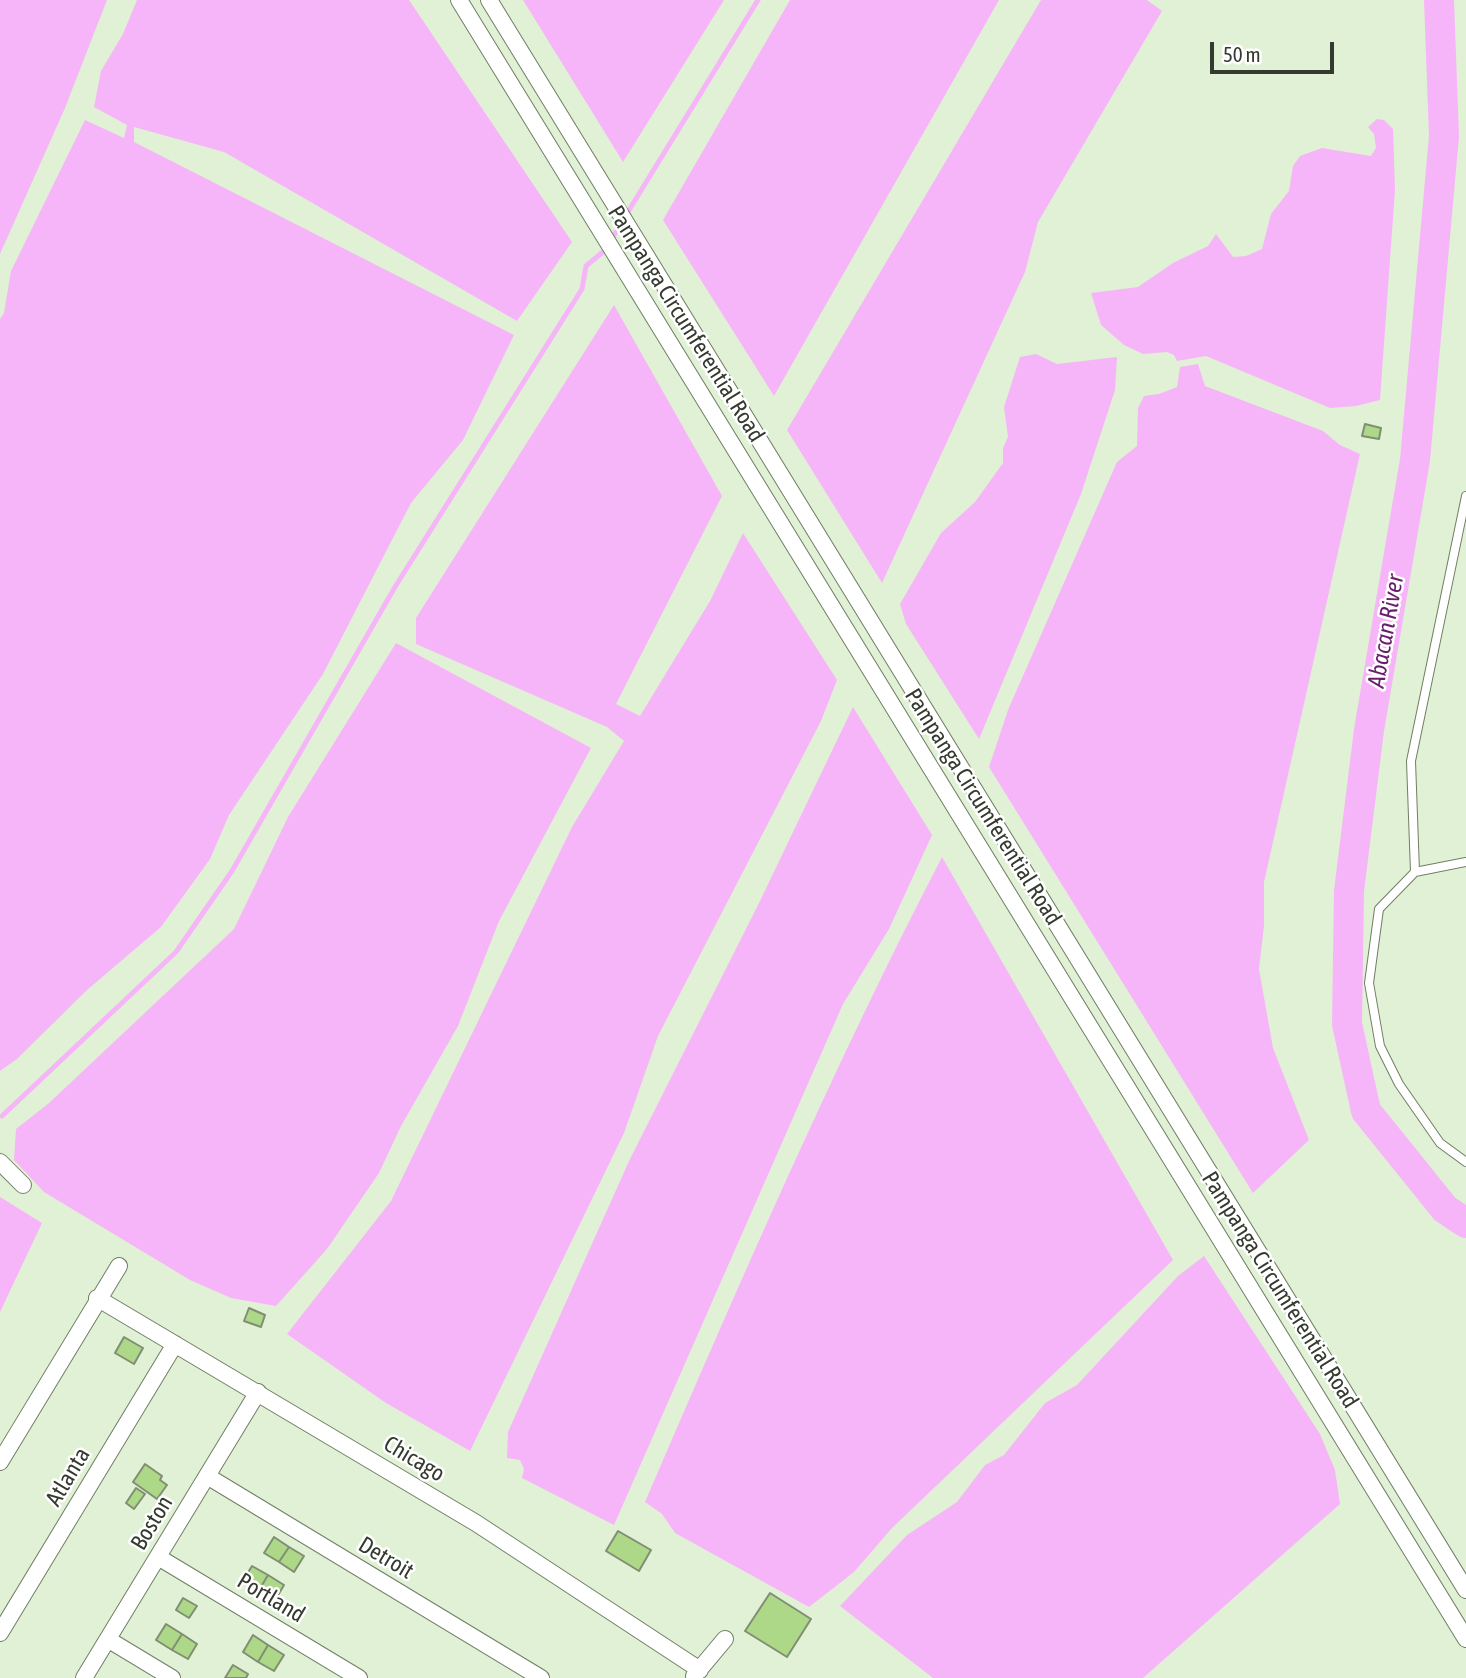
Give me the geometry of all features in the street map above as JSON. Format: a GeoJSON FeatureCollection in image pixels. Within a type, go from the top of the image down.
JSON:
{"type":"FeatureCollection","features":[{"type":"Feature","properties":{"kind":"street","name":"Pampanga Circumferential Road"},"geometry":{"type":"LineString","coordinates":[[459,0],[1466,1639]]}},
{"type":"Feature","properties":{"kind":"street","name":"Pampanga Circumferential Road"},"geometry":{"type":"LineString","coordinates":[[489,0],[1466,1590]]}},
{"type":"Feature","properties":{"kind":"street"},"geometry":{"type":"LineString","coordinates":[[0,1162],[23,1185]]}},
{"type":"Feature","properties":{"kind":"street"},"geometry":{"type":"LineString","coordinates":[[0,1462],[97,1298],[119,1266]]}},
{"type":"Feature","properties":{"kind":"street","name":"Chicago"},"geometry":{"type":"LineString","coordinates":[[97,1298],[476,1523],[696,1674]]}},
{"type":"Feature","properties":{"kind":"street","name":"Atlanta"},"geometry":{"type":"LineString","coordinates":[[0,1633],[175,1344]]}},
{"type":"Feature","properties":{"kind":"street","name":"Boston"},"geometry":{"type":"LineString","coordinates":[[84,1678],[258,1392]]}},
{"type":"Feature","properties":{"kind":"street","name":"Detroit"},"geometry":{"type":"LineString","coordinates":[[207,1476],[541,1678]]}},
{"type":"Feature","properties":{"kind":"street","name":"Portland"},"geometry":{"type":"LineString","coordinates":[[158,1557],[359,1678]]}},
{"type":"Feature","properties":{"kind":"street"},"geometry":{"type":"LineString","coordinates":[[696,1674],[725,1639]]}},
{"type":"Feature","properties":{"kind":"street"},"geometry":{"type":"LineString","coordinates":[[108,1640],[172,1678]]}},
{"type":"Feature","properties":{"kind":"lane"},"geometry":{"type":"LineString","coordinates":[[1415,872],[1411,761],[1466,496]]}},
{"type":"Feature","properties":{"kind":"lane"},"geometry":{"type":"LineString","coordinates":[[1466,862],[1415,872],[1379,909],[1369,983],[1380,1046],[1399,1084],[1440,1143],[1466,1162]]}},
{"type":"Feature","properties":{"kind":"shaded area"},"geometry":{"type":"Polygon","coordinates":[[[0,0],[107,0],[65,108],[0,254],[0,0]]]}},
{"type":"Feature","properties":{"kind":"shaded area"},"geometry":{"type":"Polygon","coordinates":[[[137,0],[409,0],[572,242],[517,321],[224,152],[134,127],[134,142],[514,335],[463,440],[411,503],[323,674],[229,815],[210,859],[161,927],[87,990],[17,1059],[0,1071],[0,319],[4,313],[11,271],[85,120],[124,138],[127,125],[94,107],[101,71],[123,34],[137,0]]]}},
{"type":"Feature","properties":{"kind":"shaded area"},"geometry":{"type":"Polygon","coordinates":[[[523,0],[724,0],[623,162],[523,0]]]}},
{"type":"Feature","properties":{"kind":"shaded area"},"geometry":{"type":"Polygon","coordinates":[[[790,0],[999,0],[774,396],[663,220],[790,0]]]}},
{"type":"Feature","properties":{"kind":"shaded area"},"geometry":{"type":"Polygon","coordinates":[[[1041,0],[1147,0],[1162,11],[1038,222],[1025,272],[882,583],[787,430],[1041,0]]]}},
{"type":"Feature","properties":{"kind":"shaded area"},"geometry":{"type":"Polygon","coordinates":[[[1377,119],[1384,120],[1393,129],[1395,190],[1380,400],[1356,406],[1330,408],[1206,356],[1177,361],[1174,355],[1167,352],[1143,354],[1124,345],[1101,325],[1091,293],[1138,287],[1173,263],[1208,246],[1216,234],[1233,257],[1246,256],[1262,249],[1271,214],[1289,191],[1293,166],[1300,156],[1322,148],[1371,156],[1376,148],[1374,134],[1368,127],[1377,119]]]}},
{"type":"Feature","properties":{"kind":"shaded area"},"geometry":{"type":"Polygon","coordinates":[[[614,305],[722,496],[616,704],[640,716],[710,601],[743,533],[837,680],[821,721],[658,1036],[624,1133],[470,1451],[386,1403],[287,1334],[391,1201],[572,827],[624,741],[607,727],[416,644],[416,618],[614,305]]]}},
{"type":"Feature","properties":{"kind":"shaded area"},"geometry":{"type":"Polygon","coordinates":[[[1036,354],[1057,364],[1117,357],[1115,390],[1081,494],[979,739],[906,624],[900,604],[941,533],[975,502],[1003,463],[1003,448],[1008,437],[1004,407],[1020,357],[1036,354]]]}},
{"type":"Feature","properties":{"kind":"shaded area"},"geometry":{"type":"Polygon","coordinates":[[[1198,364],[1205,386],[1323,431],[1340,445],[1360,454],[1264,882],[1264,926],[1259,969],[1273,1048],[1309,1140],[1253,1193],[989,767],[1008,710],[1117,462],[1137,446],[1138,408],[1144,396],[1177,387],[1180,367],[1198,364]]]}},
{"type":"Feature","properties":{"kind":"shaded area"},"geometry":{"type":"Polygon","coordinates":[[[396,643],[591,748],[499,921],[458,1026],[401,1126],[379,1173],[327,1249],[276,1306],[231,1298],[190,1280],[44,1192],[14,1160],[16,1129],[49,1103],[234,929],[288,817],[396,643]]]}},
{"type":"Feature","properties":{"kind":"shaded area"},"geometry":{"type":"Polygon","coordinates":[[[853,707],[932,835],[889,929],[843,1004],[614,1525],[522,1478],[524,1469],[520,1460],[507,1458],[508,1432],[629,1161],[758,905],[853,707]]]}},
{"type":"Feature","properties":{"kind":"shaded area"},"geometry":{"type":"Polygon","coordinates":[[[942,857],[1173,1260],[892,1528],[854,1572],[809,1607],[675,1533],[662,1514],[645,1502],[825,1096],[942,857]]]}},
{"type":"Feature","properties":{"kind":"shaded area"},"geometry":{"type":"Polygon","coordinates":[[[0,1197],[42,1223],[0,1312],[0,1197]]]}},
{"type":"Feature","properties":{"kind":"shaded area"},"geometry":{"type":"Polygon","coordinates":[[[1204,1256],[1320,1434],[1335,1470],[1340,1504],[1143,1678],[933,1678],[840,1606],[907,1535],[957,1502],[985,1465],[1004,1455],[1045,1403],[1077,1385],[1178,1276],[1204,1256]]]}},
{"type":"Feature","properties":{"kind":"building"},"geometry":{"type":"Polygon","coordinates":[[[1365,424],[1381,428],[1379,439],[1362,436],[1365,424]]]}},
{"type":"Feature","properties":{"kind":"building"},"geometry":{"type":"Polygon","coordinates":[[[249,1308],[265,1315],[261,1327],[244,1321],[249,1308]]]}},
{"type":"Feature","properties":{"kind":"building"},"geometry":{"type":"Polygon","coordinates":[[[124,1337],[143,1348],[134,1364],[115,1353],[124,1337]]]}},
{"type":"Feature","properties":{"kind":"building"},"geometry":{"type":"Polygon","coordinates":[[[145,1464],[162,1476],[160,1480],[167,1485],[157,1499],[133,1482],[145,1464]]]}},
{"type":"Feature","properties":{"kind":"building"},"geometry":{"type":"Polygon","coordinates":[[[136,1488],[145,1494],[134,1509],[126,1503],[136,1488]]]}},
{"type":"Feature","properties":{"kind":"building"},"geometry":{"type":"Polygon","coordinates":[[[618,1531],[651,1550],[639,1571],[606,1551],[618,1531]]]}},
{"type":"Feature","properties":{"kind":"building"},"geometry":{"type":"Polygon","coordinates":[[[274,1537],[289,1547],[279,1562],[264,1553],[274,1537]]]}},
{"type":"Feature","properties":{"kind":"building"},"geometry":{"type":"Polygon","coordinates":[[[289,1547],[304,1556],[294,1572],[279,1562],[289,1547]]]}},
{"type":"Feature","properties":{"kind":"building"},"geometry":{"type":"Polygon","coordinates":[[[252,1566],[268,1575],[258,1592],[242,1582],[252,1566]]]}},
{"type":"Feature","properties":{"kind":"building"},"geometry":{"type":"Polygon","coordinates":[[[268,1575],[284,1585],[274,1602],[258,1592],[268,1575]]]}},
{"type":"Feature","properties":{"kind":"building"},"geometry":{"type":"Polygon","coordinates":[[[770,1593],[811,1619],[787,1657],[745,1631],[770,1593]]]}},
{"type":"Feature","properties":{"kind":"building"},"geometry":{"type":"Polygon","coordinates":[[[183,1598],[197,1606],[189,1618],[176,1610],[183,1598]]]}},
{"type":"Feature","properties":{"kind":"building"},"geometry":{"type":"Polygon","coordinates":[[[166,1624],[182,1634],[172,1650],[156,1640],[166,1624]]]}},
{"type":"Feature","properties":{"kind":"building"},"geometry":{"type":"Polygon","coordinates":[[[182,1634],[197,1644],[188,1659],[172,1650],[182,1634]]]}},
{"type":"Feature","properties":{"kind":"building"},"geometry":{"type":"Polygon","coordinates":[[[253,1635],[268,1645],[258,1662],[243,1652],[253,1635]]]}},
{"type":"Feature","properties":{"kind":"building"},"geometry":{"type":"Polygon","coordinates":[[[268,1645],[284,1655],[274,1671],[258,1662],[268,1645]]]}},
{"type":"Feature","properties":{"kind":"building"},"geometry":{"type":"Polygon","coordinates":[[[233,1665],[248,1674],[246,1678],[225,1678],[233,1665]]]}},
{"type":"Feature","properties":{"kind":"waterway"},"geometry":{"type":"LineString","coordinates":[[626,215],[758,0]]}},
{"type":"Feature","properties":{"kind":"waterway","name":"Abacan River"},"geometry":{"type":"LineString","coordinates":[[1439,0],[1444,136],[1415,460],[1369,730],[1349,891],[1347,1024],[1366,1111],[1445,1209],[1466,1223]]}},
{"type":"Feature","properties":{"kind":"waterway"},"geometry":{"type":"LineString","coordinates":[[2,1116],[176,952],[232,871],[395,587],[582,289],[586,266],[604,251],[621,224]]}}]}
